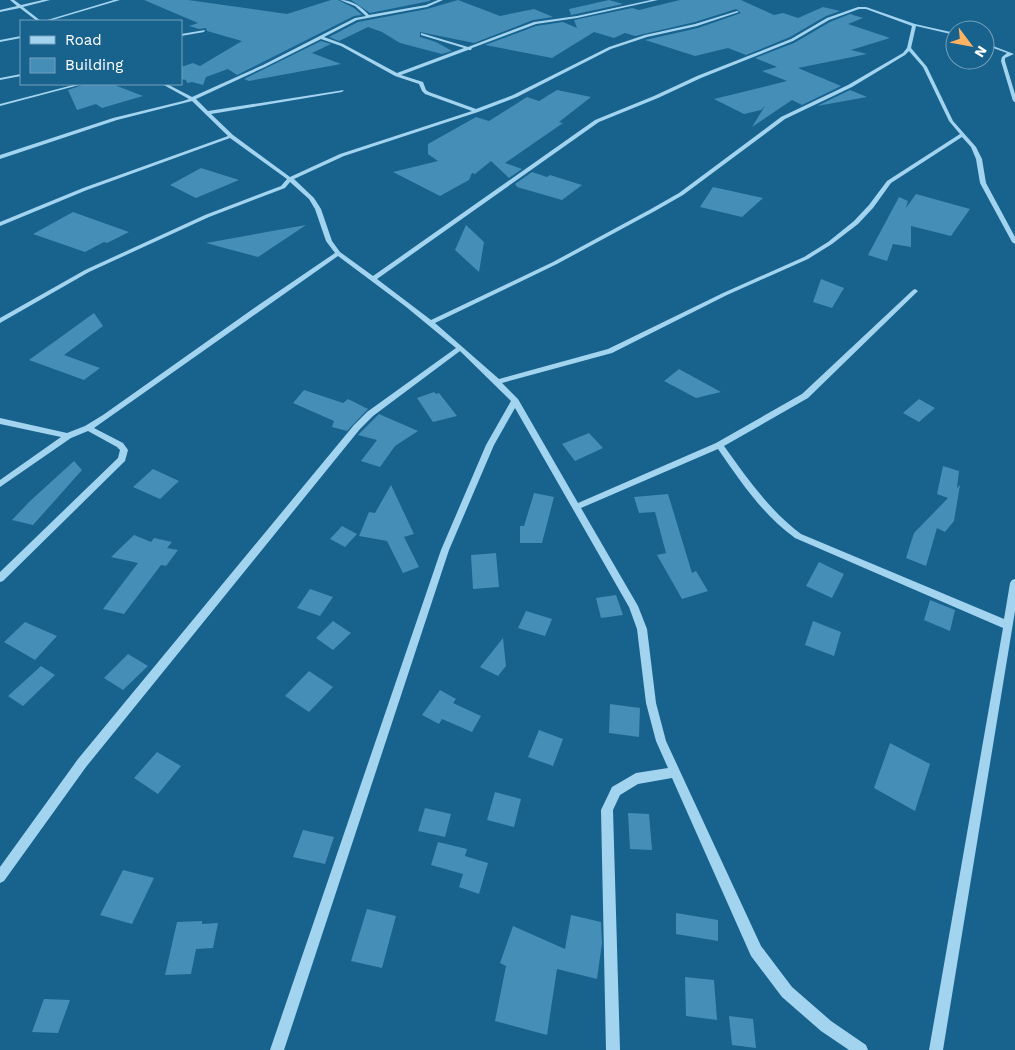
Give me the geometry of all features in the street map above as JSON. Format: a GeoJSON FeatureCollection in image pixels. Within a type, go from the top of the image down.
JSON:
{"type":"FeatureCollection","features":[{"type":"Feature","properties":{"kind":"street"},"geometry":{"type":"LineString","coordinates":[[12,0],[38,20]]}},
{"type":"Feature","properties":{"kind":"street"},"geometry":{"type":"LineString","coordinates":[[0,11],[48,0]]}},
{"type":"Feature","properties":{"kind":"street"},"geometry":{"type":"LineString","coordinates":[[49,20],[118,0]]}},
{"type":"Feature","properties":{"kind":"street"},"geometry":{"type":"LineString","coordinates":[[342,0],[356,6],[368,16]]}},
{"type":"Feature","properties":{"kind":"street"},"geometry":{"type":"LineString","coordinates":[[0,157],[115,120],[193,99],[264,66],[350,21],[427,6],[441,0]]}},
{"type":"Feature","properties":{"kind":"street"},"geometry":{"type":"LineString","coordinates":[[396,75],[470,49],[535,23],[576,18],[656,0]]}},
{"type":"Feature","properties":{"kind":"street"},"geometry":{"type":"LineString","coordinates":[[373,279],[456,218],[606,116],[792,40],[828,19],[859,8],[870,9],[914,25],[945,32]]}},
{"type":"Feature","properties":{"kind":"street"},"geometry":{"type":"LineString","coordinates":[[0,322],[87,271],[200,219],[283,187],[290,180],[342,155],[476,111],[539,85],[562,70],[610,48],[640,38],[696,26],[737,12]]}},
{"type":"Feature","properties":{"kind":"street"},"geometry":{"type":"LineString","coordinates":[[432,322],[555,263],[660,206],[700,181],[783,118],[867,77],[910,48],[914,25]]}},
{"type":"Feature","properties":{"kind":"street"},"geometry":{"type":"LineString","coordinates":[[182,36],[204,31]]}},
{"type":"Feature","properties":{"kind":"street"},"geometry":{"type":"LineString","coordinates":[[422,34],[470,49]]}},
{"type":"Feature","properties":{"kind":"street"},"geometry":{"type":"LineString","coordinates":[[0,41],[20,37]]}},
{"type":"Feature","properties":{"kind":"street"},"geometry":{"type":"LineString","coordinates":[[320,37],[342,45],[396,75],[422,83],[424,91],[427,93],[476,111]]}},
{"type":"Feature","properties":{"kind":"street"},"geometry":{"type":"LineString","coordinates":[[910,48],[925,67],[951,121],[976,153],[983,183],[1015,242]]}},
{"type":"Feature","properties":{"kind":"street"},"geometry":{"type":"LineString","coordinates":[[995,48],[1012,54]]}},
{"type":"Feature","properties":{"kind":"street"},"geometry":{"type":"LineString","coordinates":[[1012,54],[1003,58],[1003,62],[1015,101]]}},
{"type":"Feature","properties":{"kind":"street"},"geometry":{"type":"LineString","coordinates":[[0,79],[20,75]]}},
{"type":"Feature","properties":{"kind":"street"},"geometry":{"type":"LineString","coordinates":[[0,105],[78,85]]}},
{"type":"Feature","properties":{"kind":"street"},"geometry":{"type":"LineString","coordinates":[[166,85],[193,99],[231,136],[311,198],[318,209],[329,241],[338,253],[432,322],[498,382],[515,401],[633,606],[639,622],[648,670],[651,703],[661,741],[756,951],[787,992],[826,1026],[861,1050]]}},
{"type":"Feature","properties":{"kind":"street"},"geometry":{"type":"LineString","coordinates":[[207,113],[342,91]]}},
{"type":"Feature","properties":{"kind":"street"},"geometry":{"type":"LineString","coordinates":[[498,382],[610,351],[725,294],[806,258],[817,252],[866,212],[880,190],[889,182],[962,135]]}},
{"type":"Feature","properties":{"kind":"street"},"geometry":{"type":"LineString","coordinates":[[0,224],[85,189],[231,136]]}},
{"type":"Feature","properties":{"kind":"street"},"geometry":{"type":"LineString","coordinates":[[0,484],[68,436],[88,428],[338,253]]}},
{"type":"Feature","properties":{"kind":"street"},"geometry":{"type":"LineString","coordinates":[[576,507],[719,444],[805,396],[915,291]]}},
{"type":"Feature","properties":{"kind":"street"},"geometry":{"type":"LineString","coordinates":[[0,877],[82,764],[357,427],[370,414],[460,348]]}},
{"type":"Feature","properties":{"kind":"street"},"geometry":{"type":"LineString","coordinates":[[277,1050],[445,550],[490,445],[515,401]]}},
{"type":"Feature","properties":{"kind":"street"},"geometry":{"type":"LineString","coordinates":[[0,421],[68,436]]}},
{"type":"Feature","properties":{"kind":"street"},"geometry":{"type":"LineString","coordinates":[[0,578],[122,459],[124,450],[120,445],[88,428]]}},
{"type":"Feature","properties":{"kind":"street"},"geometry":{"type":"LineString","coordinates":[[719,444],[766,509],[781,524],[798,536],[1007,625]]}},
{"type":"Feature","properties":{"kind":"street"},"geometry":{"type":"LineString","coordinates":[[936,1050],[1015,583]]}},
{"type":"Feature","properties":{"kind":"street"},"geometry":{"type":"LineString","coordinates":[[613,1050],[607,810],[616,791],[636,779],[675,772]]}},
{"type":"Feature","properties":{"kind":"building"},"geometry":{"type":"Polygon","coordinates":[[[144,0],[188,0],[287,14],[331,0],[338,0],[354,8],[362,15],[354,16],[237,75],[228,69],[206,77],[203,85],[192,82],[187,83],[186,80],[182,79],[182,67],[193,63],[200,66],[242,41],[207,31],[206,28],[199,29],[189,26],[198,23],[144,0]]]}},
{"type":"Feature","properties":{"kind":"building"},"geometry":{"type":"Polygon","coordinates":[[[351,0],[430,0],[430,1],[370,13],[351,0]]]}},
{"type":"Feature","properties":{"kind":"building"},"geometry":{"type":"Polygon","coordinates":[[[458,0],[500,16],[534,9],[553,17],[533,20],[474,43],[420,32],[420,37],[436,42],[452,51],[442,54],[400,43],[382,32],[368,27],[339,41],[329,37],[358,22],[427,9],[458,0]]]}},
{"type":"Feature","properties":{"kind":"building"},"geometry":{"type":"Polygon","coordinates":[[[609,0],[623,4],[571,15],[569,9],[609,0]]]}},
{"type":"Feature","properties":{"kind":"building"},"geometry":{"type":"Polygon","coordinates":[[[680,0],[741,0],[774,15],[783,13],[798,18],[823,7],[840,11],[826,16],[790,37],[746,55],[728,48],[695,56],[645,40],[698,28],[741,13],[736,9],[695,22],[635,36],[625,33],[614,38],[594,32],[552,58],[485,45],[536,26],[563,22],[577,28],[574,20],[632,8],[639,10],[680,0]]]}},
{"type":"Feature","properties":{"kind":"building"},"geometry":{"type":"Polygon","coordinates":[[[850,14],[863,18],[848,24],[890,38],[851,50],[867,54],[798,68],[841,86],[802,105],[792,100],[752,127],[765,106],[761,110],[744,114],[714,99],[787,81],[762,71],[777,67],[755,58],[794,43],[830,22],[850,14]]]}},
{"type":"Feature","properties":{"kind":"building"},"geometry":{"type":"Polygon","coordinates":[[[321,41],[331,44],[312,53],[341,64],[249,81],[244,79],[321,41]]]}},
{"type":"Feature","properties":{"kind":"building"},"geometry":{"type":"Polygon","coordinates":[[[82,85],[115,85],[143,96],[102,108],[96,104],[77,110],[68,90],[82,85]]]}},
{"type":"Feature","properties":{"kind":"building"},"geometry":{"type":"Polygon","coordinates":[[[557,90],[591,97],[559,122],[563,123],[505,163],[522,169],[509,178],[491,161],[475,174],[472,173],[469,180],[440,196],[393,172],[438,161],[428,154],[428,144],[476,117],[489,121],[527,97],[539,101],[557,90]]]}},
{"type":"Feature","properties":{"kind":"building"},"geometry":{"type":"Polygon","coordinates":[[[850,90],[867,97],[817,106],[850,90]]]}},
{"type":"Feature","properties":{"kind":"building"},"geometry":{"type":"Polygon","coordinates":[[[201,168],[239,180],[196,198],[170,185],[201,168]]]}},
{"type":"Feature","properties":{"kind":"building"},"geometry":{"type":"Polygon","coordinates":[[[532,172],[547,177],[550,175],[582,185],[562,200],[517,187],[515,184],[532,172]]]}},
{"type":"Feature","properties":{"kind":"building"},"geometry":{"type":"Polygon","coordinates":[[[713,187],[763,198],[742,217],[700,207],[713,187]]]}},
{"type":"Feature","properties":{"kind":"building"},"geometry":{"type":"Polygon","coordinates":[[[916,194],[970,209],[951,236],[911,226],[911,247],[893,244],[887,261],[868,255],[899,197],[908,201],[906,208],[916,194]]]}},
{"type":"Feature","properties":{"kind":"building"},"geometry":{"type":"Polygon","coordinates":[[[73,212],[129,232],[85,252],[33,234],[73,212]]]}},
{"type":"Feature","properties":{"kind":"building"},"geometry":{"type":"Polygon","coordinates":[[[306,225],[258,257],[206,243],[306,225]]]}},
{"type":"Feature","properties":{"kind":"building"},"geometry":{"type":"Polygon","coordinates":[[[466,225],[484,242],[479,272],[455,250],[466,225]]]}},
{"type":"Feature","properties":{"kind":"building"},"geometry":{"type":"Polygon","coordinates":[[[821,279],[844,288],[832,308],[813,302],[821,279]]]}},
{"type":"Feature","properties":{"kind":"building"},"geometry":{"type":"Polygon","coordinates":[[[94,313],[103,326],[64,355],[100,368],[84,380],[29,360],[94,313]]]}},
{"type":"Feature","properties":{"kind":"building"},"geometry":{"type":"Polygon","coordinates":[[[679,369],[721,392],[696,398],[664,381],[679,369]]]}},
{"type":"Feature","properties":{"kind":"building"},"geometry":{"type":"Polygon","coordinates":[[[304,390],[343,403],[348,399],[368,409],[347,431],[332,427],[334,421],[293,403],[304,390]]]}},
{"type":"Feature","properties":{"kind":"building"},"geometry":{"type":"Polygon","coordinates":[[[434,392],[436,394],[439,393],[457,416],[433,422],[417,398],[434,392]]]}},
{"type":"Feature","properties":{"kind":"building"},"geometry":{"type":"Polygon","coordinates":[[[919,399],[935,408],[919,422],[903,413],[919,399]]]}},
{"type":"Feature","properties":{"kind":"building"},"geometry":{"type":"Polygon","coordinates":[[[379,414],[418,431],[395,446],[380,467],[361,461],[377,440],[358,435],[379,414]]]}},
{"type":"Feature","properties":{"kind":"building"},"geometry":{"type":"Polygon","coordinates":[[[589,433],[603,448],[575,461],[562,444],[589,433]]]}},
{"type":"Feature","properties":{"kind":"building"},"geometry":{"type":"Polygon","coordinates":[[[74,461],[82,470],[33,525],[12,520],[29,502],[74,461]]]}},
{"type":"Feature","properties":{"kind":"building"},"geometry":{"type":"Polygon","coordinates":[[[943,466],[959,471],[957,488],[960,485],[954,521],[945,532],[937,528],[926,566],[906,558],[914,533],[948,498],[937,494],[943,466]]]}},
{"type":"Feature","properties":{"kind":"building"},"geometry":{"type":"Polygon","coordinates":[[[153,469],[179,481],[160,499],[133,487],[153,469]]]}},
{"type":"Feature","properties":{"kind":"building"},"geometry":{"type":"Polygon","coordinates":[[[391,485],[414,534],[404,537],[419,567],[403,573],[387,541],[359,536],[369,512],[375,513],[391,485]]]}},
{"type":"Feature","properties":{"kind":"building"},"geometry":{"type":"Polygon","coordinates":[[[534,493],[554,497],[542,543],[520,543],[520,526],[524,526],[534,493]]]}},
{"type":"Feature","properties":{"kind":"building"},"geometry":{"type":"Polygon","coordinates":[[[668,494],[692,573],[696,571],[708,591],[682,599],[657,555],[666,553],[655,512],[639,513],[634,497],[668,494]]]}},
{"type":"Feature","properties":{"kind":"building"},"geometry":{"type":"Polygon","coordinates":[[[342,526],[357,534],[345,547],[330,539],[342,526]]]}},
{"type":"Feature","properties":{"kind":"building"},"geometry":{"type":"Polygon","coordinates":[[[134,535],[151,542],[154,538],[172,542],[167,548],[178,550],[166,566],[161,565],[124,614],[103,609],[138,563],[111,557],[134,535]]]}},
{"type":"Feature","properties":{"kind":"building"},"geometry":{"type":"Polygon","coordinates":[[[496,553],[499,587],[473,589],[471,555],[496,553]]]}},
{"type":"Feature","properties":{"kind":"building"},"geometry":{"type":"Polygon","coordinates":[[[819,562],[844,574],[832,598],[806,586],[819,562]]]}},
{"type":"Feature","properties":{"kind":"building"},"geometry":{"type":"Polygon","coordinates":[[[310,589],[333,597],[320,616],[297,608],[310,589]]]}},
{"type":"Feature","properties":{"kind":"building"},"geometry":{"type":"Polygon","coordinates":[[[616,595],[623,615],[601,618],[596,598],[616,595]]]}},
{"type":"Feature","properties":{"kind":"building"},"geometry":{"type":"Polygon","coordinates":[[[930,600],[955,610],[950,631],[924,620],[930,600]]]}},
{"type":"Feature","properties":{"kind":"building"},"geometry":{"type":"Polygon","coordinates":[[[526,611],[552,619],[545,636],[518,628],[526,611]]]}},
{"type":"Feature","properties":{"kind":"building"},"geometry":{"type":"Polygon","coordinates":[[[333,621],[351,633],[333,650],[316,638],[333,621]]]}},
{"type":"Feature","properties":{"kind":"building"},"geometry":{"type":"Polygon","coordinates":[[[813,621],[841,632],[834,656],[805,645],[813,621]]]}},
{"type":"Feature","properties":{"kind":"building"},"geometry":{"type":"Polygon","coordinates":[[[25,622],[57,636],[35,660],[4,642],[25,622]]]}},
{"type":"Feature","properties":{"kind":"building"},"geometry":{"type":"Polygon","coordinates":[[[503,638],[506,666],[498,676],[480,667],[503,638]]]}},
{"type":"Feature","properties":{"kind":"building"},"geometry":{"type":"Polygon","coordinates":[[[128,654],[148,666],[123,690],[104,678],[128,654]]]}},
{"type":"Feature","properties":{"kind":"building"},"geometry":{"type":"Polygon","coordinates":[[[41,666],[55,675],[23,706],[8,696],[41,666]]]}},
{"type":"Feature","properties":{"kind":"building"},"geometry":{"type":"Polygon","coordinates":[[[309,671],[333,687],[309,712],[285,696],[309,671]]]}},
{"type":"Feature","properties":{"kind":"building"},"geometry":{"type":"Polygon","coordinates":[[[440,690],[456,699],[453,703],[481,716],[472,732],[442,719],[439,724],[422,715],[440,690]]]}},
{"type":"Feature","properties":{"kind":"building"},"geometry":{"type":"Polygon","coordinates":[[[610,704],[640,708],[639,737],[609,733],[610,704]]]}},
{"type":"Feature","properties":{"kind":"building"},"geometry":{"type":"Polygon","coordinates":[[[539,730],[563,739],[553,766],[528,757],[539,730]]]}},
{"type":"Feature","properties":{"kind":"building"},"geometry":{"type":"Polygon","coordinates":[[[890,743],[930,764],[915,811],[874,788],[890,743]]]}},
{"type":"Feature","properties":{"kind":"building"},"geometry":{"type":"Polygon","coordinates":[[[157,752],[181,766],[158,794],[134,778],[157,752]]]}},
{"type":"Feature","properties":{"kind":"building"},"geometry":{"type":"Polygon","coordinates":[[[495,792],[521,799],[514,827],[487,820],[495,792]]]}},
{"type":"Feature","properties":{"kind":"building"},"geometry":{"type":"Polygon","coordinates":[[[425,808],[451,814],[445,837],[418,831],[425,808]]]}},
{"type":"Feature","properties":{"kind":"building"},"geometry":{"type":"Polygon","coordinates":[[[628,813],[649,814],[652,850],[630,849],[628,813]]]}},
{"type":"Feature","properties":{"kind":"building"},"geometry":{"type":"Polygon","coordinates":[[[303,830],[334,837],[325,864],[293,857],[303,830]]]}},
{"type":"Feature","properties":{"kind":"building"},"geometry":{"type":"Polygon","coordinates":[[[438,842],[467,849],[465,856],[488,863],[479,894],[459,887],[463,874],[431,865],[438,842]]]}},
{"type":"Feature","properties":{"kind":"building"},"geometry":{"type":"Polygon","coordinates":[[[123,870],[154,878],[132,924],[100,915],[123,870]]]}},
{"type":"Feature","properties":{"kind":"building"},"geometry":{"type":"Polygon","coordinates":[[[367,909],[396,916],[382,968],[351,961],[367,909]]]}},
{"type":"Feature","properties":{"kind":"building"},"geometry":{"type":"Polygon","coordinates":[[[676,913],[718,920],[718,941],[676,934],[676,913]]]}},
{"type":"Feature","properties":{"kind":"building"},"geometry":{"type":"Polygon","coordinates":[[[571,915],[601,922],[602,943],[597,979],[557,969],[547,1035],[495,1021],[506,966],[500,963],[513,926],[565,949],[571,915]]]}},
{"type":"Feature","properties":{"kind":"building"},"geometry":{"type":"Polygon","coordinates":[[[202,921],[202,924],[218,923],[213,948],[196,949],[191,974],[165,975],[177,922],[202,921]]]}},
{"type":"Feature","properties":{"kind":"building"},"geometry":{"type":"Polygon","coordinates":[[[685,977],[714,980],[717,1020],[686,1016],[685,977]]]}},
{"type":"Feature","properties":{"kind":"building"},"geometry":{"type":"Polygon","coordinates":[[[44,999],[70,1000],[58,1033],[32,1032],[44,999]]]}},
{"type":"Feature","properties":{"kind":"building"},"geometry":{"type":"Polygon","coordinates":[[[729,1016],[753,1019],[756,1048],[732,1045],[729,1016]]]}}]}
